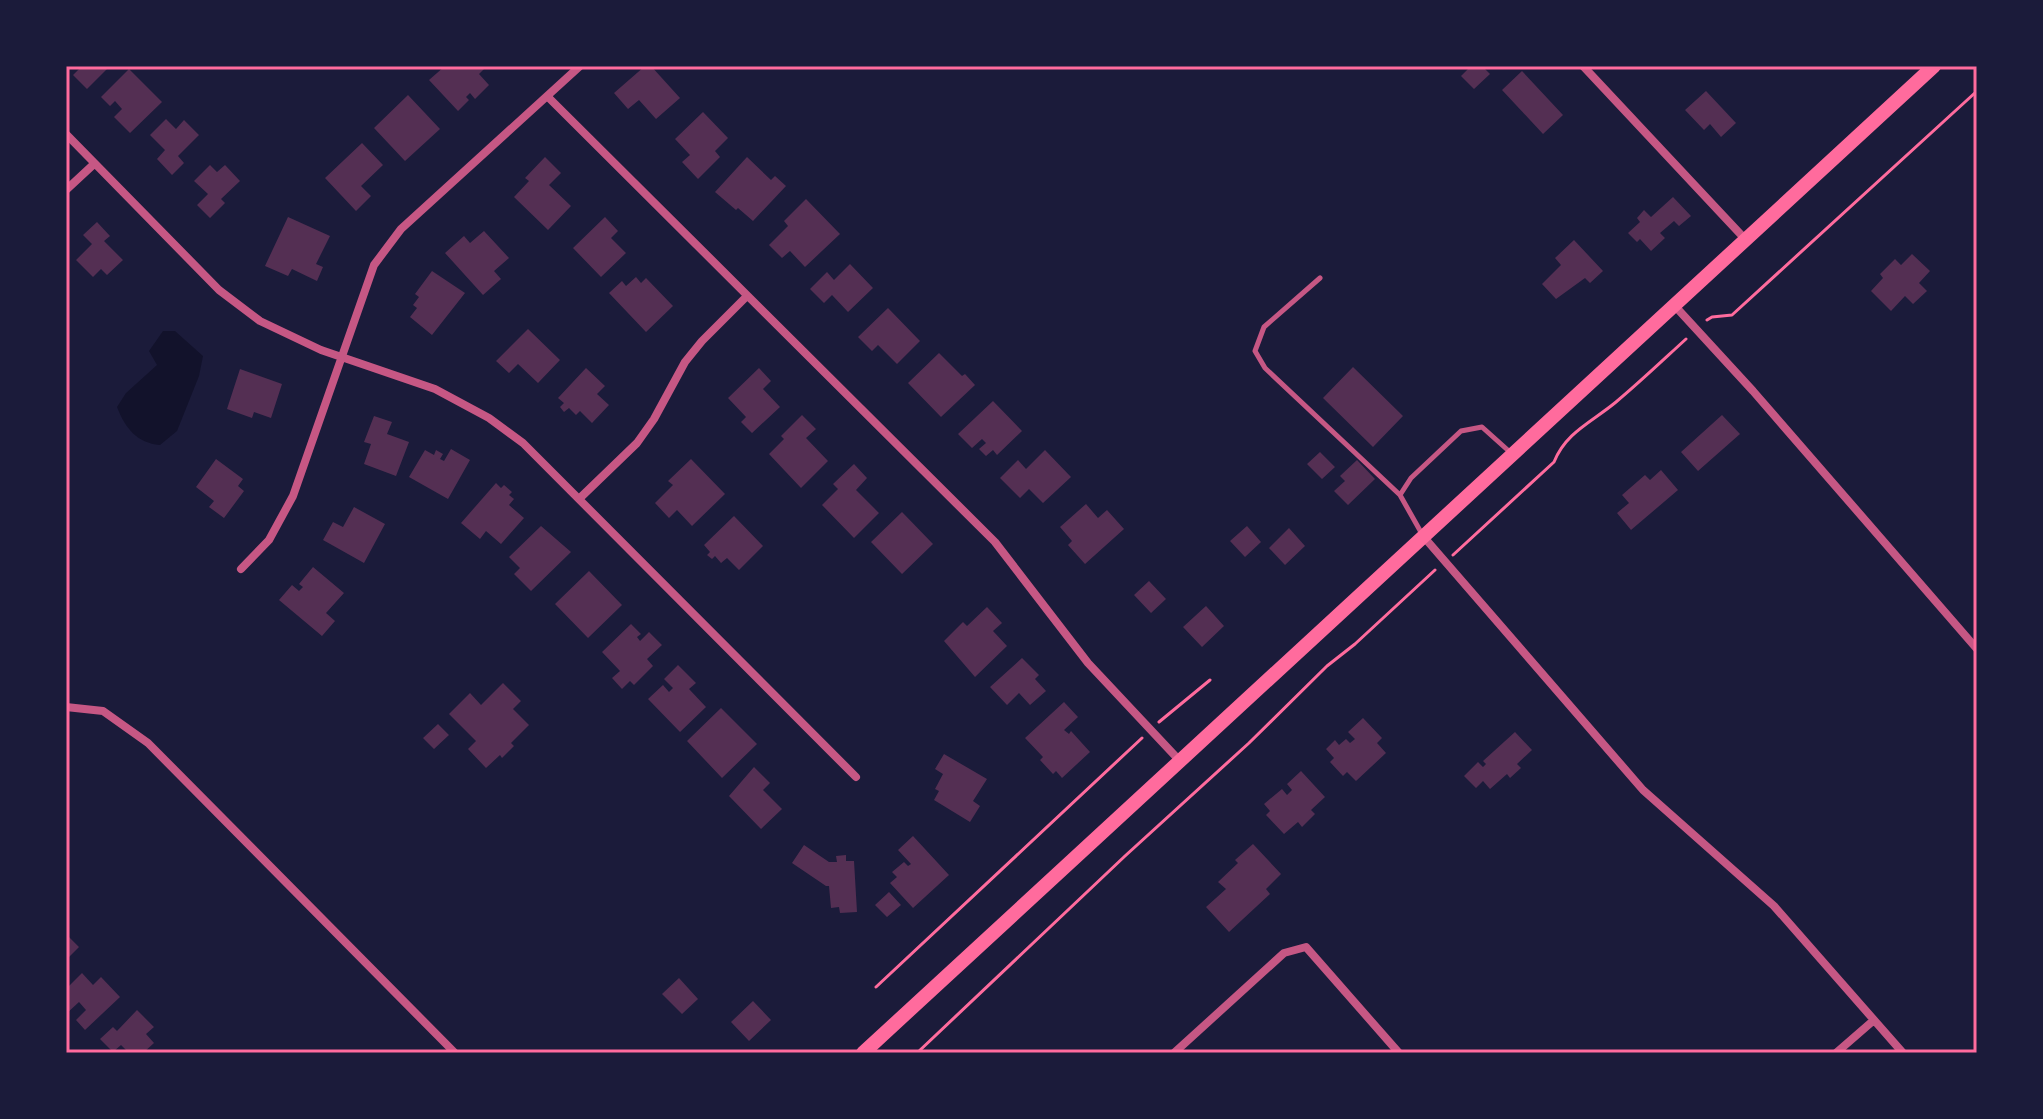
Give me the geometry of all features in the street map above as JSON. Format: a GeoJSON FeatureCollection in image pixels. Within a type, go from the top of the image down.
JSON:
{"type":"FeatureCollection","features":[{"type":"Feature","properties":{"kind":"main road"},"geometry":{"type":"LineString","coordinates":[[863,1053],[1934,66]]}},
{"type":"Feature","properties":{"kind":"street"},"geometry":{"type":"LineString","coordinates":[[241,569],[269,540],[293,496],[374,265],[401,229],[580,66]]}},
{"type":"Feature","properties":{"kind":"street"},"geometry":{"type":"LineString","coordinates":[[1583,66],[1745,239]]}},
{"type":"Feature","properties":{"kind":"street"},"geometry":{"type":"LineString","coordinates":[[547,96],[995,542],[1088,663],[1179,760]]}},
{"type":"Feature","properties":{"kind":"street"},"geometry":{"type":"LineString","coordinates":[[66,134],[219,290],[260,321],[342,357],[435,389],[489,418],[523,443],[856,777]]}},
{"type":"Feature","properties":{"kind":"street"},"geometry":{"type":"LineString","coordinates":[[66,190],[94,164]]}},
{"type":"Feature","properties":{"kind":"street"},"geometry":{"type":"LineString","coordinates":[[580,498],[637,443],[685,362],[747,296]]}},
{"type":"Feature","properties":{"kind":"street"},"geometry":{"type":"LineString","coordinates":[[1674,305],[1753,391],[1977,649]]}},
{"type":"Feature","properties":{"kind":"street"},"geometry":{"type":"LineString","coordinates":[[1422,535],[1643,790],[1774,906],[1903,1053]]}},
{"type":"Feature","properties":{"kind":"street"},"geometry":{"type":"LineString","coordinates":[[66,707],[103,711],[148,743],[455,1053]]}},
{"type":"Feature","properties":{"kind":"street"},"geometry":{"type":"LineString","coordinates":[[1174,1053],[1284,953],[1306,947],[1399,1053]]}},
{"type":"Feature","properties":{"kind":"street"},"geometry":{"type":"LineString","coordinates":[[1836,1053],[1874,1020]]}},
{"type":"Feature","properties":{"kind":"lane"},"geometry":{"type":"LineString","coordinates":[[1320,278],[1264,327],[1255,351],[1265,368],[1400,495],[1422,535]]}},
{"type":"Feature","properties":{"kind":"lane"},"geometry":{"type":"LineString","coordinates":[[1400,495],[1411,478],[1461,431],[1482,427],[1511,453]]}},
{"type":"Feature","properties":{"kind":"path"},"geometry":{"type":"LineString","coordinates":[[876,987],[1151,730],[1210,680]]}},
{"type":"Feature","properties":{"kind":"shaded area"},"geometry":{"type":"Polygon","coordinates":[[[163,331],[175,331],[203,356],[199,376],[177,431],[160,445],[138,438],[124,422],[117,407],[126,393],[157,365],[149,351],[163,331]]]}},
{"type":"Feature","properties":{"kind":"building"},"geometry":{"type":"Polygon","coordinates":[[[82,66],[110,66],[87,89],[73,75],[82,66]]]}},
{"type":"Feature","properties":{"kind":"building"},"geometry":{"type":"Polygon","coordinates":[[[445,66],[481,66],[484,69],[479,74],[489,85],[475,99],[470,93],[466,97],[469,100],[458,111],[429,80],[445,66]]]}},
{"type":"Feature","properties":{"kind":"building"},"geometry":{"type":"Polygon","coordinates":[[[645,66],[651,66],[680,98],[656,119],[639,100],[628,109],[614,93],[645,66]]]}},
{"type":"Feature","properties":{"kind":"building"},"geometry":{"type":"Polygon","coordinates":[[[1464,66],[1482,66],[1490,74],[1474,89],[1461,76],[1468,69],[1464,66]]]}},
{"type":"Feature","properties":{"kind":"building"},"geometry":{"type":"Polygon","coordinates":[[[129,69],[162,102],[130,133],[114,117],[122,109],[115,101],[110,106],[101,97],[129,69]]]}},
{"type":"Feature","properties":{"kind":"building"},"geometry":{"type":"Polygon","coordinates":[[[1522,71],[1563,115],[1543,134],[1502,90],[1522,71]]]}},
{"type":"Feature","properties":{"kind":"building"},"geometry":{"type":"Polygon","coordinates":[[[1706,91],[1736,123],[1721,137],[1710,124],[1704,130],[1685,110],[1706,91]]]}},
{"type":"Feature","properties":{"kind":"building"},"geometry":{"type":"Polygon","coordinates":[[[408,95],[440,129],[405,161],[374,128],[408,95]]]}},
{"type":"Feature","properties":{"kind":"building"},"geometry":{"type":"Polygon","coordinates":[[[703,112],[728,138],[715,151],[720,157],[698,179],[682,162],[690,155],[675,139],[703,112]]]}},
{"type":"Feature","properties":{"kind":"building"},"geometry":{"type":"Polygon","coordinates":[[[166,119],[176,129],[184,120],[199,135],[178,156],[184,163],[172,175],[157,159],[165,150],[150,135],[166,119]]]}},
{"type":"Feature","properties":{"kind":"building"},"geometry":{"type":"Polygon","coordinates":[[[362,143],[383,165],[361,186],[371,196],[356,211],[325,178],[362,143]]]}},
{"type":"Feature","properties":{"kind":"building"},"geometry":{"type":"Polygon","coordinates":[[[545,157],[561,173],[549,185],[571,206],[548,230],[514,197],[529,181],[525,178],[545,157]]]}},
{"type":"Feature","properties":{"kind":"building"},"geometry":{"type":"Polygon","coordinates":[[[747,157],[771,180],[775,176],[786,186],[753,221],[715,192],[747,157]]]}},
{"type":"Feature","properties":{"kind":"building"},"geometry":{"type":"Polygon","coordinates":[[[210,165],[217,172],[225,165],[240,181],[221,199],[225,203],[210,218],[197,205],[208,194],[194,181],[210,165]]]}},
{"type":"Feature","properties":{"kind":"building"},"geometry":{"type":"Polygon","coordinates":[[[1673,197],[1691,216],[1679,226],[1674,221],[1660,233],[1665,238],[1651,251],[1640,239],[1637,242],[1628,233],[1640,222],[1637,218],[1644,210],[1651,217],[1673,197]]]}},
{"type":"Feature","properties":{"kind":"building"},"geometry":{"type":"Polygon","coordinates":[[[806,199],[840,234],[805,267],[790,251],[782,258],[769,245],[788,226],[784,221],[806,199]]]}},
{"type":"Feature","properties":{"kind":"building"},"geometry":{"type":"Polygon","coordinates":[[[288,217],[330,236],[316,264],[323,267],[317,281],[292,269],[288,276],[265,266],[288,217]]]}},
{"type":"Feature","properties":{"kind":"building"},"geometry":{"type":"Polygon","coordinates":[[[605,217],[618,231],[611,238],[626,253],[601,277],[573,248],[605,217]]]}},
{"type":"Feature","properties":{"kind":"building"},"geometry":{"type":"Polygon","coordinates":[[[97,222],[110,236],[104,241],[123,260],[107,275],[101,269],[93,277],[76,260],[92,244],[83,235],[97,222]]]}},
{"type":"Feature","properties":{"kind":"building"},"geometry":{"type":"Polygon","coordinates":[[[484,231],[509,258],[494,271],[501,279],[483,295],[445,253],[464,236],[470,243],[484,231]]]}},
{"type":"Feature","properties":{"kind":"building"},"geometry":{"type":"Polygon","coordinates":[[[1574,240],[1603,271],[1590,283],[1585,278],[1556,299],[1542,284],[1561,265],[1555,258],[1574,240]]]}},
{"type":"Feature","properties":{"kind":"building"},"geometry":{"type":"Polygon","coordinates":[[[1912,254],[1930,271],[1919,283],[1927,291],[1913,304],[1905,296],[1891,311],[1871,291],[1883,278],[1880,274],[1895,259],[1901,265],[1912,254]]]}},
{"type":"Feature","properties":{"kind":"building"},"geometry":{"type":"Polygon","coordinates":[[[850,264],[873,288],[848,312],[832,295],[824,303],[810,289],[827,272],[834,280],[850,264]]]}},
{"type":"Feature","properties":{"kind":"building"},"geometry":{"type":"Polygon","coordinates":[[[432,271],[465,293],[432,335],[410,317],[417,308],[413,305],[419,297],[415,294],[432,271]]]}},
{"type":"Feature","properties":{"kind":"building"},"geometry":{"type":"Polygon","coordinates":[[[636,277],[641,283],[646,278],[673,306],[646,332],[609,293],[622,281],[626,286],[636,277]]]}},
{"type":"Feature","properties":{"kind":"building"},"geometry":{"type":"Polygon","coordinates":[[[888,308],[920,341],[897,364],[878,345],[872,351],[858,337],[888,308]]]}},
{"type":"Feature","properties":{"kind":"building"},"geometry":{"type":"Polygon","coordinates":[[[528,329],[560,360],[538,383],[518,364],[509,373],[496,361],[528,329]]]}},
{"type":"Feature","properties":{"kind":"building"},"geometry":{"type":"Polygon","coordinates":[[[939,353],[975,385],[941,417],[908,383],[939,353]]]}},
{"type":"Feature","properties":{"kind":"building"},"geometry":{"type":"Polygon","coordinates":[[[1353,367],[1403,416],[1373,447],[1323,398],[1353,367]]]}},
{"type":"Feature","properties":{"kind":"building"},"geometry":{"type":"Polygon","coordinates":[[[586,368],[605,386],[597,394],[609,405],[592,423],[580,411],[576,415],[569,408],[564,412],[560,407],[564,403],[558,398],[586,368]]]}},
{"type":"Feature","properties":{"kind":"building"},"geometry":{"type":"Polygon","coordinates":[[[759,368],[771,381],[763,389],[780,407],[752,433],[741,422],[746,417],[728,398],[759,368]]]}},
{"type":"Feature","properties":{"kind":"building"},"geometry":{"type":"Polygon","coordinates":[[[240,369],[282,384],[271,418],[254,412],[252,418],[227,409],[240,369]]]}},
{"type":"Feature","properties":{"kind":"building"},"geometry":{"type":"Polygon","coordinates":[[[993,401],[1022,431],[997,455],[993,450],[986,456],[979,449],[986,443],[982,439],[972,448],[958,434],[993,401]]]}},
{"type":"Feature","properties":{"kind":"building"},"geometry":{"type":"Polygon","coordinates":[[[802,415],[816,429],[806,438],[828,461],[801,488],[769,454],[784,439],[781,436],[802,415]]]}},
{"type":"Feature","properties":{"kind":"building"},"geometry":{"type":"Polygon","coordinates":[[[1722,415],[1740,434],[1698,471],[1681,452],[1722,415]]]}},
{"type":"Feature","properties":{"kind":"building"},"geometry":{"type":"Polygon","coordinates":[[[374,416],[392,422],[387,434],[409,442],[396,476],[364,464],[371,444],[364,442],[374,416]]]}},
{"type":"Feature","properties":{"kind":"building"},"geometry":{"type":"Polygon","coordinates":[[[451,449],[470,460],[448,499],[409,477],[425,450],[434,455],[436,450],[443,454],[440,459],[444,461],[451,449]]]}},
{"type":"Feature","properties":{"kind":"building"},"geometry":{"type":"Polygon","coordinates":[[[1045,450],[1071,477],[1043,503],[1029,489],[1020,498],[1000,478],[1018,460],[1026,469],[1045,450]]]}},
{"type":"Feature","properties":{"kind":"building"},"geometry":{"type":"Polygon","coordinates":[[[1320,452],[1335,467],[1322,479],[1307,464],[1320,452]]]}},
{"type":"Feature","properties":{"kind":"building"},"geometry":{"type":"Polygon","coordinates":[[[216,459],[243,479],[238,486],[244,491],[224,518],[209,507],[214,501],[196,487],[216,459]]]}},
{"type":"Feature","properties":{"kind":"building"},"geometry":{"type":"Polygon","coordinates":[[[691,459],[725,494],[692,526],[677,510],[669,518],[655,503],[673,485],[668,481],[691,459]]]}},
{"type":"Feature","properties":{"kind":"building"},"geometry":{"type":"Polygon","coordinates":[[[1357,460],[1375,479],[1348,505],[1334,491],[1345,481],[1340,476],[1357,460]]]}},
{"type":"Feature","properties":{"kind":"building"},"geometry":{"type":"Polygon","coordinates":[[[854,464],[867,478],[856,490],[879,513],[854,538],[822,505],[838,489],[833,484],[854,464]]]}},
{"type":"Feature","properties":{"kind":"building"},"geometry":{"type":"Polygon","coordinates":[[[1661,470],[1678,490],[1631,530],[1617,513],[1629,503],[1622,495],[1645,475],[1650,480],[1661,470]]]}},
{"type":"Feature","properties":{"kind":"building"},"geometry":{"type":"Polygon","coordinates":[[[496,483],[512,492],[509,495],[514,499],[509,505],[524,518],[501,544],[486,531],[480,539],[461,523],[496,483]]]}},
{"type":"Feature","properties":{"kind":"building"},"geometry":{"type":"Polygon","coordinates":[[[1086,504],[1098,518],[1107,510],[1124,529],[1085,564],[1068,545],[1072,541],[1060,527],[1086,504]]]}},
{"type":"Feature","properties":{"kind":"building"},"geometry":{"type":"Polygon","coordinates":[[[354,507],[385,524],[364,563],[323,540],[333,522],[343,527],[354,507]]]}},
{"type":"Feature","properties":{"kind":"building"},"geometry":{"type":"Polygon","coordinates":[[[902,512],[933,544],[902,574],[871,542],[902,512]]]}},
{"type":"Feature","properties":{"kind":"building"},"geometry":{"type":"Polygon","coordinates":[[[734,516],[763,546],[739,570],[727,558],[721,563],[715,556],[712,559],[704,545],[734,516]]]}},
{"type":"Feature","properties":{"kind":"building"},"geometry":{"type":"Polygon","coordinates":[[[541,526],[571,552],[531,591],[514,574],[520,568],[509,557],[541,526]]]}},
{"type":"Feature","properties":{"kind":"building"},"geometry":{"type":"Polygon","coordinates":[[[1247,526],[1261,542],[1245,557],[1230,541],[1247,526]]]}},
{"type":"Feature","properties":{"kind":"building"},"geometry":{"type":"Polygon","coordinates":[[[1289,528],[1305,546],[1285,565],[1269,548],[1289,528]]]}},
{"type":"Feature","properties":{"kind":"building"},"geometry":{"type":"Polygon","coordinates":[[[313,567],[344,593],[326,613],[335,621],[322,636],[279,600],[292,585],[299,591],[303,587],[299,584],[313,567]]]}},
{"type":"Feature","properties":{"kind":"building"},"geometry":{"type":"Polygon","coordinates":[[[589,571],[622,605],[588,638],[555,604],[589,571]]]}},
{"type":"Feature","properties":{"kind":"building"},"geometry":{"type":"Polygon","coordinates":[[[1149,581],[1166,599],[1151,613],[1134,595],[1149,581]]]}},
{"type":"Feature","properties":{"kind":"building"},"geometry":{"type":"Polygon","coordinates":[[[1206,606],[1224,626],[1202,647],[1183,627],[1206,606]]]}},
{"type":"Feature","properties":{"kind":"building"},"geometry":{"type":"Polygon","coordinates":[[[987,607],[1002,623],[993,631],[1007,646],[975,677],[944,641],[963,622],[967,626],[987,607]]]}},
{"type":"Feature","properties":{"kind":"building"},"geometry":{"type":"Polygon","coordinates":[[[631,624],[641,634],[637,637],[640,641],[649,632],[662,645],[647,659],[653,666],[634,685],[630,681],[622,689],[612,678],[620,671],[602,652],[631,624]]]}},
{"type":"Feature","properties":{"kind":"building"},"geometry":{"type":"Polygon","coordinates":[[[1022,658],[1039,675],[1035,679],[1046,691],[1030,705],[1019,693],[1007,705],[990,687],[1022,658]]]}},
{"type":"Feature","properties":{"kind":"building"},"geometry":{"type":"Polygon","coordinates":[[[678,665],[696,683],[689,689],[706,707],[680,732],[648,699],[663,685],[669,692],[673,688],[664,679],[678,665]]]}},
{"type":"Feature","properties":{"kind":"building"},"geometry":{"type":"Polygon","coordinates":[[[503,683],[521,701],[513,709],[529,725],[511,743],[514,746],[502,758],[500,755],[486,768],[468,749],[476,741],[449,714],[470,693],[481,705],[503,683]]]}},
{"type":"Feature","properties":{"kind":"building"},"geometry":{"type":"Polygon","coordinates":[[[1064,702],[1078,717],[1064,730],[1069,734],[1071,731],[1090,752],[1062,778],[1056,771],[1053,774],[1040,760],[1043,757],[1025,738],[1064,702]]]}},
{"type":"Feature","properties":{"kind":"building"},"geometry":{"type":"Polygon","coordinates":[[[721,708],[757,744],[722,778],[687,741],[721,708]]]}},
{"type":"Feature","properties":{"kind":"building"},"geometry":{"type":"Polygon","coordinates":[[[1363,718],[1382,738],[1377,743],[1386,753],[1356,781],[1347,772],[1343,776],[1330,762],[1334,758],[1326,749],[1335,740],[1339,745],[1346,739],[1350,743],[1355,739],[1348,732],[1363,718]]]}},
{"type":"Feature","properties":{"kind":"building"},"geometry":{"type":"Polygon","coordinates":[[[438,724],[449,735],[434,749],[423,738],[438,724]]]}},
{"type":"Feature","properties":{"kind":"building"},"geometry":{"type":"Polygon","coordinates":[[[1515,732],[1532,750],[1517,764],[1521,768],[1510,778],[1507,774],[1490,789],[1483,781],[1476,788],[1464,776],[1478,762],[1483,767],[1486,764],[1483,761],[1515,732]]]}},
{"type":"Feature","properties":{"kind":"building"},"geometry":{"type":"Polygon","coordinates":[[[944,754],[987,779],[973,801],[980,806],[970,822],[934,800],[939,791],[935,789],[943,774],[935,769],[944,754]]]}},
{"type":"Feature","properties":{"kind":"building"},"geometry":{"type":"Polygon","coordinates":[[[754,767],[770,783],[763,790],[782,809],[761,829],[729,796],[754,767]]]}},
{"type":"Feature","properties":{"kind":"building"},"geometry":{"type":"Polygon","coordinates":[[[1301,771],[1325,797],[1311,810],[1315,814],[1302,827],[1298,822],[1284,834],[1266,815],[1270,811],[1264,804],[1282,789],[1287,795],[1292,790],[1287,784],[1301,771]]]}},
{"type":"Feature","properties":{"kind":"building"},"geometry":{"type":"Polygon","coordinates":[[[913,836],[949,875],[913,908],[890,883],[897,877],[892,872],[904,862],[908,866],[911,864],[898,850],[913,836]]]}},
{"type":"Feature","properties":{"kind":"building"},"geometry":{"type":"Polygon","coordinates":[[[1253,844],[1281,874],[1266,889],[1270,894],[1229,932],[1206,907],[1226,889],[1218,882],[1238,863],[1235,860],[1253,844]]]}},
{"type":"Feature","properties":{"kind":"building"},"geometry":{"type":"Polygon","coordinates":[[[804,845],[829,862],[837,862],[836,856],[846,855],[846,861],[854,861],[857,912],[840,913],[839,907],[831,908],[829,886],[792,863],[804,845]]]}},
{"type":"Feature","properties":{"kind":"building"},"geometry":{"type":"Polygon","coordinates":[[[889,892],[901,905],[887,917],[875,905],[889,892]]]}},
{"type":"Feature","properties":{"kind":"building"},"geometry":{"type":"Polygon","coordinates":[[[66,934],[79,947],[66,960],[66,934]]]}},
{"type":"Feature","properties":{"kind":"building"},"geometry":{"type":"Polygon","coordinates":[[[82,973],[93,985],[101,977],[120,997],[85,1030],[76,1020],[86,1010],[79,1002],[66,1014],[66,989],[82,973]]]}},
{"type":"Feature","properties":{"kind":"building"},"geometry":{"type":"Polygon","coordinates":[[[679,978],[698,999],[682,1014],[662,994],[679,978]]]}},
{"type":"Feature","properties":{"kind":"building"},"geometry":{"type":"Polygon","coordinates":[[[753,1001],[771,1020],[749,1041],[731,1022],[753,1001]]]}},
{"type":"Feature","properties":{"kind":"building"},"geometry":{"type":"Polygon","coordinates":[[[137,1010],[154,1027],[146,1034],[154,1043],[143,1053],[129,1053],[121,1045],[113,1052],[100,1039],[113,1027],[117,1031],[137,1010]]]}}]}
